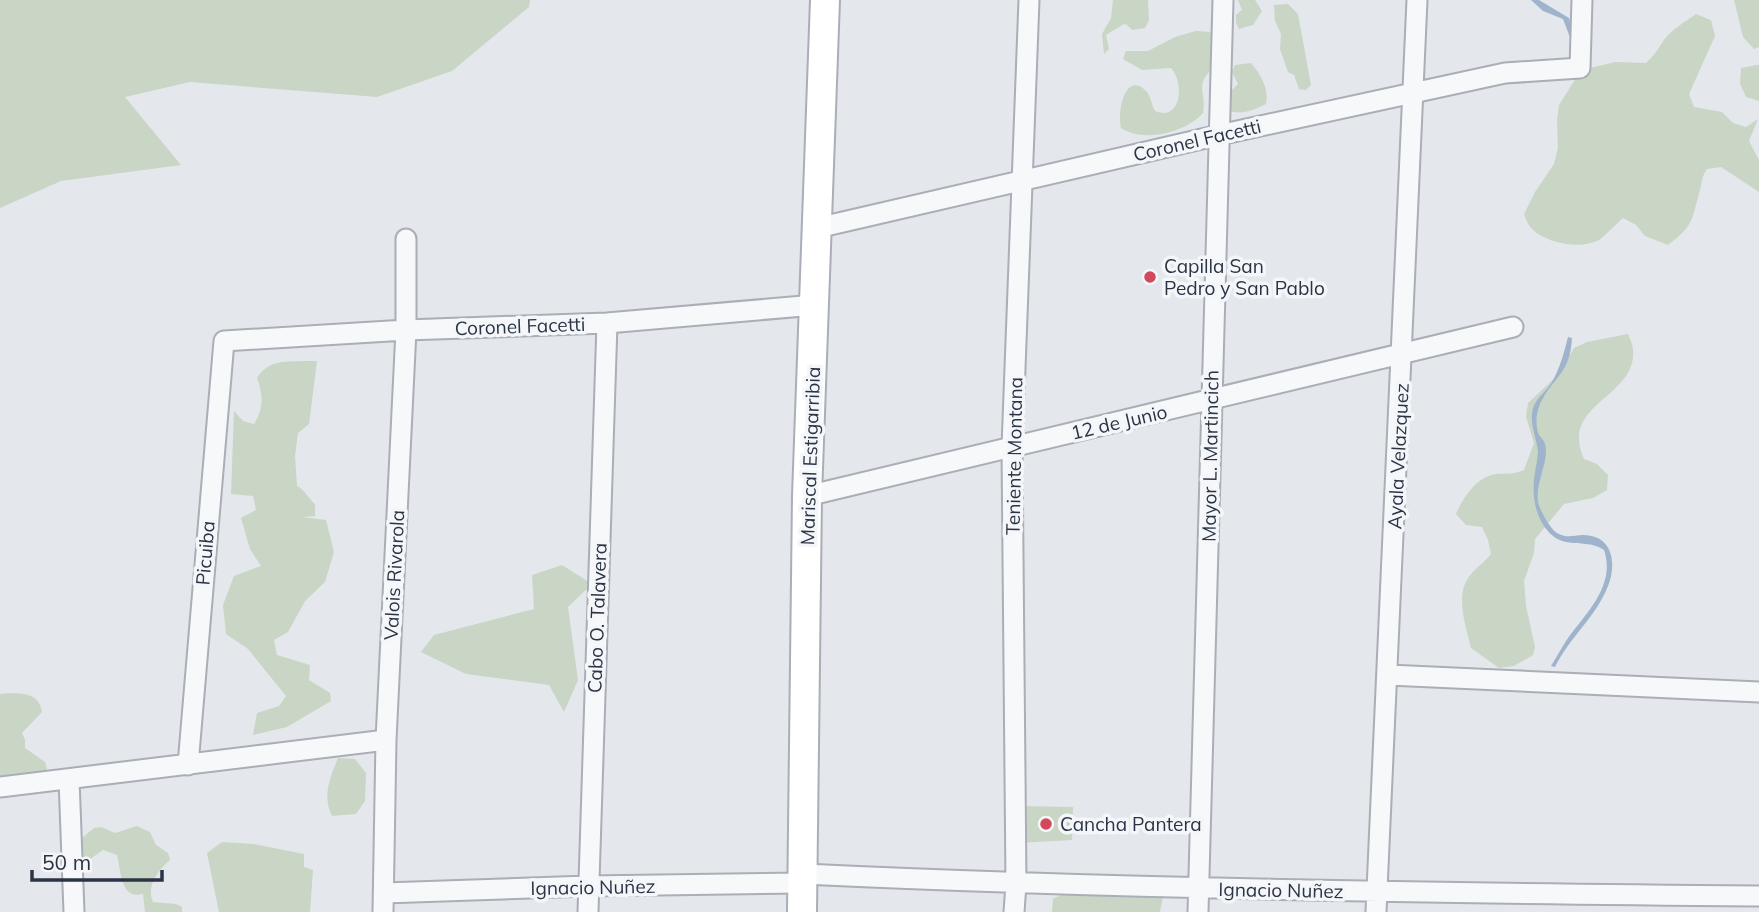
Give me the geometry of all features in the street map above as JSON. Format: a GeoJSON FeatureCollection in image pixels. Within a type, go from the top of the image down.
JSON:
{"type":"FeatureCollection","features":[{"type":"Feature","properties":{"kind":"street","name":"Mariscal Estigarribia"},"geometry":{"type":"LineString","coordinates":[[802,912],[807,496],[825,0]]}},
{"type":"Feature","properties":{"kind":"street","name":"Teniente Montana"},"geometry":{"type":"LineString","coordinates":[[1014,912],[1016,884],[1012,447],[1029,0]]}},
{"type":"Feature","properties":{"kind":"street","name":"Mayor L. Martincich"},"geometry":{"type":"LineString","coordinates":[[1198,912],[1223,0]]}},
{"type":"Feature","properties":{"kind":"street","name":"Ayala Velazquez"},"geometry":{"type":"LineString","coordinates":[[1376,902],[1417,0]]}},
{"type":"Feature","properties":{"kind":"street","name":"Coronel Facetti"},"geometry":{"type":"LineString","coordinates":[[817,228],[1219,135],[1505,73],[1580,68],[1582,0]]}},
{"type":"Feature","properties":{"kind":"street","name":"Valois Rivarola"},"geometry":{"type":"LineString","coordinates":[[383,902],[386,740],[406,330],[406,239]]}},
{"type":"Feature","properties":{"kind":"street","name":"Coronel Facetti"},"geometry":{"type":"LineString","coordinates":[[224,341],[406,330],[607,323],[815,305]]}},
{"type":"Feature","properties":{"kind":"street","name":"Cabo O. Talavera"},"geometry":{"type":"LineString","coordinates":[[588,912],[607,323]]}},
{"type":"Feature","properties":{"kind":"street","name":"12 de Junio"},"geometry":{"type":"LineString","coordinates":[[807,496],[1513,327]]}},
{"type":"Feature","properties":{"kind":"street","name":"Picuiba"},"geometry":{"type":"LineString","coordinates":[[188,765],[224,341]]}},
{"type":"Feature","properties":{"kind":"street"},"geometry":{"type":"LineString","coordinates":[[1388,675],[1759,692]]}},
{"type":"Feature","properties":{"kind":"street"},"geometry":{"type":"LineString","coordinates":[[0,787],[386,740]]}},
{"type":"Feature","properties":{"kind":"street"},"geometry":{"type":"LineString","coordinates":[[69,779],[74,912]]}},
{"type":"Feature","properties":{"kind":"street","name":"Ignacio Nuñez"},"geometry":{"type":"LineString","coordinates":[[383,902],[588,886],[803,879],[1199,888],[1376,902],[1759,896]]}},
{"type":"Feature","properties":{"kind":"green space"},"geometry":{"type":"Polygon","coordinates":[[[0,0],[530,0],[529,7],[452,71],[377,97],[190,82],[125,97],[181,165],[61,181],[0,208],[0,0]]]}},
{"type":"Feature","properties":{"kind":"green space"},"geometry":{"type":"Polygon","coordinates":[[[1113,0],[1148,0],[1149,20],[1145,28],[1132,30],[1124,24],[1106,35],[1109,49],[1104,54],[1102,34],[1111,18],[1113,0]]]}},
{"type":"Feature","properties":{"kind":"green space"},"geometry":{"type":"Polygon","coordinates":[[[1238,0],[1255,0],[1262,11],[1253,25],[1239,29],[1236,15],[1242,10],[1238,0]]]}},
{"type":"Feature","properties":{"kind":"green space"},"geometry":{"type":"Polygon","coordinates":[[[1734,0],[1759,0],[1759,47],[1754,49],[1743,37],[1734,0]]]}},
{"type":"Feature","properties":{"kind":"green space"},"geometry":{"type":"Polygon","coordinates":[[[1288,4],[1298,14],[1311,85],[1306,90],[1299,89],[1294,75],[1288,72],[1280,49],[1281,34],[1275,21],[1274,5],[1288,4]]]}},
{"type":"Feature","properties":{"kind":"green space"},"geometry":{"type":"Polygon","coordinates":[[[1696,14],[1711,20],[1715,36],[1689,94],[1694,107],[1722,112],[1733,123],[1746,127],[1758,119],[1749,141],[1759,160],[1759,192],[1721,167],[1707,169],[1688,227],[1668,245],[1645,236],[1636,225],[1623,218],[1599,240],[1591,243],[1564,244],[1538,234],[1529,226],[1524,214],[1554,164],[1558,148],[1559,105],[1576,78],[1586,69],[1615,62],[1646,63],[1671,32],[1696,14]]]}},
{"type":"Feature","properties":{"kind":"green space"},"geometry":{"type":"Polygon","coordinates":[[[1196,31],[1212,32],[1215,38],[1214,67],[1202,84],[1203,113],[1186,126],[1164,134],[1141,135],[1121,128],[1121,105],[1127,90],[1132,86],[1145,90],[1155,111],[1164,113],[1175,106],[1179,91],[1171,68],[1142,70],[1123,59],[1126,51],[1148,51],[1175,37],[1196,31]]]}},
{"type":"Feature","properties":{"kind":"green space"},"geometry":{"type":"Polygon","coordinates":[[[1251,63],[1263,82],[1266,104],[1240,113],[1229,111],[1224,108],[1228,94],[1238,84],[1232,72],[1235,65],[1251,63]]]}},
{"type":"Feature","properties":{"kind":"green space"},"geometry":{"type":"Polygon","coordinates":[[[1759,65],[1759,101],[1746,97],[1740,84],[1741,68],[1759,65]]]}},
{"type":"Feature","properties":{"kind":"green space"},"geometry":{"type":"Polygon","coordinates":[[[1628,334],[1633,348],[1631,366],[1624,379],[1590,413],[1582,425],[1579,440],[1584,459],[1597,464],[1608,475],[1607,490],[1593,498],[1564,504],[1535,539],[1534,553],[1524,581],[1526,606],[1535,647],[1533,655],[1514,666],[1499,668],[1471,648],[1462,609],[1466,581],[1491,554],[1488,540],[1482,527],[1466,525],[1456,514],[1466,495],[1482,479],[1524,470],[1534,443],[1526,417],[1528,403],[1559,374],[1574,348],[1587,342],[1628,334]]]}},
{"type":"Feature","properties":{"kind":"green space"},"geometry":{"type":"Polygon","coordinates":[[[317,361],[309,424],[298,433],[295,456],[297,486],[315,504],[315,516],[302,517],[326,520],[334,552],[325,582],[305,601],[288,632],[274,640],[277,655],[310,665],[309,680],[330,693],[331,701],[287,727],[253,735],[257,713],[279,706],[286,696],[248,649],[226,634],[223,605],[234,576],[261,566],[250,549],[241,518],[256,510],[253,496],[231,494],[234,411],[243,421],[254,424],[262,401],[257,378],[266,368],[282,362],[317,361]]]}},
{"type":"Feature","properties":{"kind":"green space"},"geometry":{"type":"Polygon","coordinates":[[[562,565],[592,584],[568,607],[578,680],[564,712],[549,685],[466,674],[421,652],[434,635],[534,609],[532,575],[562,565]]]}},
{"type":"Feature","properties":{"kind":"green space"},"geometry":{"type":"Polygon","coordinates":[[[0,694],[32,696],[41,706],[42,712],[22,733],[25,748],[45,762],[47,769],[42,776],[0,778],[0,694]]]}},
{"type":"Feature","properties":{"kind":"green space"},"geometry":{"type":"Polygon","coordinates":[[[338,758],[355,759],[366,773],[365,801],[356,814],[332,816],[329,809],[328,787],[338,758]]]}},
{"type":"Feature","properties":{"kind":"green space","name":"Cancha Pantera"},"geometry":{"type":"Polygon","coordinates":[[[1019,806],[1073,807],[1072,840],[1018,843],[1019,806]]]}},
{"type":"Feature","properties":{"kind":"green space"},"geometry":{"type":"Polygon","coordinates":[[[137,826],[150,832],[156,845],[168,853],[170,860],[154,879],[151,890],[153,902],[176,904],[182,907],[182,912],[145,912],[143,894],[130,893],[123,882],[117,855],[103,850],[86,862],[78,862],[77,842],[94,828],[101,827],[115,833],[137,826]]]}},
{"type":"Feature","properties":{"kind":"green space"},"geometry":{"type":"Polygon","coordinates":[[[222,842],[254,844],[304,854],[304,867],[313,870],[310,912],[219,912],[207,853],[222,842]]]}},
{"type":"Feature","properties":{"kind":"green space"},"geometry":{"type":"Polygon","coordinates":[[[1146,887],[1163,897],[1160,912],[1052,912],[1053,899],[1073,889],[1146,887]]]}},
{"type":"Feature","properties":{"kind":"water"},"geometry":{"type":"Polygon","coordinates":[[[1531,0],[1539,0],[1569,18],[1575,39],[1573,45],[1563,19],[1543,11],[1531,0]]]}},
{"type":"Feature","properties":{"kind":"water"},"geometry":{"type":"Polygon","coordinates":[[[1568,337],[1572,338],[1568,360],[1545,394],[1538,411],[1538,431],[1546,450],[1538,502],[1551,528],[1557,533],[1567,536],[1593,536],[1601,540],[1610,552],[1612,569],[1603,597],[1555,667],[1551,666],[1598,597],[1606,575],[1607,563],[1604,550],[1598,547],[1565,542],[1553,536],[1538,515],[1534,498],[1538,451],[1532,424],[1533,408],[1555,377],[1568,337]]]}},
{"type":"Feature","properties":{"kind":"place","name":"Capilla San Pedro y San Pablo"},"geometry":{"type":"Point","coordinates":[1150,277]}},
{"type":"Feature","properties":{"kind":"place","name":"Cancha Pantera"},"geometry":{"type":"Point","coordinates":[1046,824]}}]}
